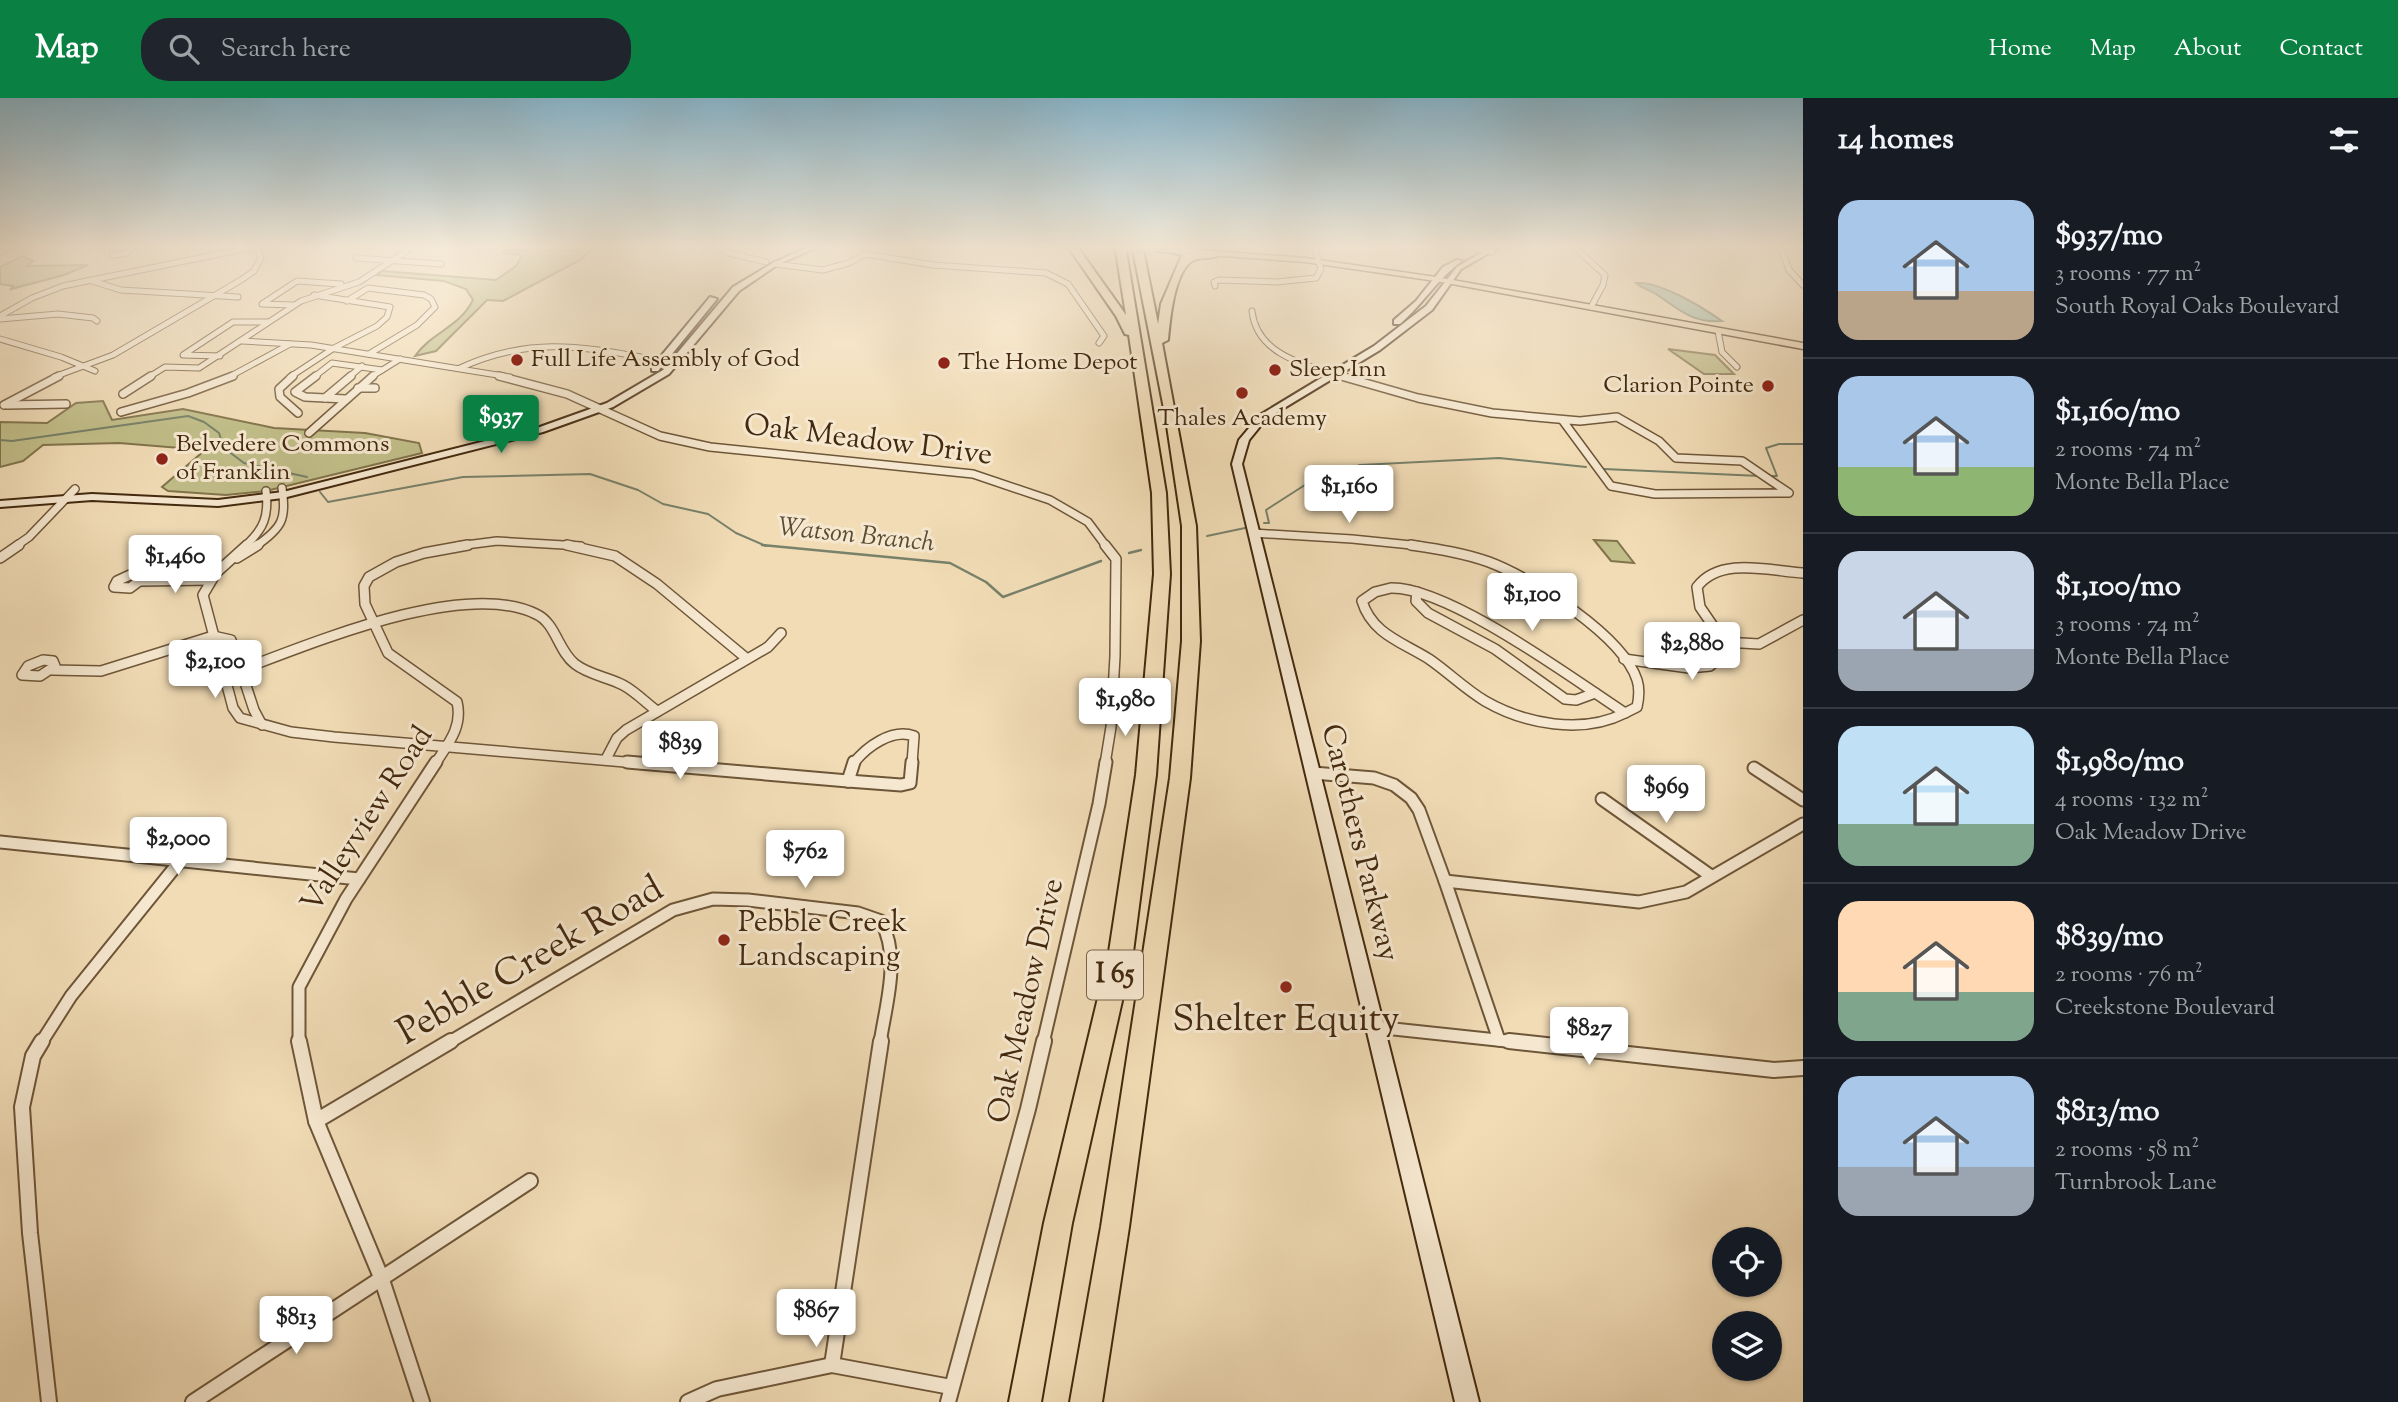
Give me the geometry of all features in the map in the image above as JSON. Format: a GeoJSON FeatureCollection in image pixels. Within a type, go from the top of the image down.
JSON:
{"type":"FeatureCollection","features":[{"type":"Feature","properties":{"kind":"highway"},"geometry":{"type":"LineString","coordinates":[[1114,306],[1149,354],[1161,329],[1166,306]]}},
{"type":"Feature","properties":{"kind":"highway","name":"I 65"},"geometry":{"type":"LineString","coordinates":[[1086,1402],[1117,1213],[1181,778],[1191,641],[1192,576],[1189,526],[1136,306]]}},
{"type":"Feature","properties":{"kind":"highway","name":"I 65"},"geometry":{"type":"LineString","coordinates":[[1025,1402],[1058,1223],[1121,952],[1146,775],[1162,575],[1148,306]]}},
{"type":"Feature","properties":{"kind":"main road"},"geometry":{"type":"LineString","coordinates":[[596,407],[638,383],[664,361],[707,306]]}},
{"type":"Feature","properties":{"kind":"main road"},"geometry":{"type":"LineString","coordinates":[[0,496],[72,493],[218,503],[283,492],[596,407],[640,389],[666,372],[720,306]]}},
{"type":"Feature","properties":{"kind":"main road","name":"Carothers Parkway"},"geometry":{"type":"LineString","coordinates":[[1362,357],[1366,348],[1415,306]]}},
{"type":"Feature","properties":{"kind":"main road","name":"Carothers Parkway"},"geometry":{"type":"LineString","coordinates":[[1431,306],[1362,357],[1263,417],[1244,440],[1239,452],[1237,472],[1467,1402]]}},
{"type":"Feature","properties":{"kind":"main road"},"geometry":{"type":"LineString","coordinates":[[1585,306],[1803,346]]}},
{"type":"Feature","properties":{"kind":"main road"},"geometry":{"type":"LineString","coordinates":[[0,504],[72,493]]}},
{"type":"Feature","properties":{"kind":"street"},"geometry":{"type":"LineString","coordinates":[[0,317],[19,306]]}},
{"type":"Feature","properties":{"kind":"street"},"geometry":{"type":"LineString","coordinates":[[2,405],[45,381],[113,355],[198,306]]}},
{"type":"Feature","properties":{"kind":"street"},"geometry":{"type":"LineString","coordinates":[[123,394],[165,367],[199,368],[294,306]]}},
{"type":"Feature","properties":{"kind":"street"},"geometry":{"type":"LineString","coordinates":[[298,413],[281,397],[279,389],[285,381],[334,348],[377,326],[387,317],[390,307],[382,306]]}},
{"type":"Feature","properties":{"kind":"street"},"geometry":{"type":"LineString","coordinates":[[368,354],[417,325],[434,306]]}},
{"type":"Feature","properties":{"kind":"street"},"geometry":{"type":"LineString","coordinates":[[1084,306],[1104,336],[1099,343]]}},
{"type":"Feature","properties":{"kind":"street"},"geometry":{"type":"LineString","coordinates":[[1252,311],[1254,326],[1276,350],[1336,374],[1442,405],[1519,418],[1599,422],[1616,418],[1659,441],[1676,458],[1742,461],[1789,493],[1655,494],[1611,486],[1563,421]]}},
{"type":"Feature","properties":{"kind":"street"},"geometry":{"type":"LineString","coordinates":[[0,317],[66,314],[93,317],[97,321]]}},
{"type":"Feature","properties":{"kind":"street"},"geometry":{"type":"LineString","coordinates":[[220,356],[183,355],[233,321],[268,322]]}},
{"type":"Feature","properties":{"kind":"street"},"geometry":{"type":"LineString","coordinates":[[1718,331],[1719,350],[1728,362],[1737,367]]}},
{"type":"Feature","properties":{"kind":"street","name":"Oak Meadow Drive"},"geometry":{"type":"LineString","coordinates":[[242,341],[334,348],[459,368],[542,385],[660,436],[710,447],[973,474],[1050,500],[1088,522],[1116,559],[1111,727],[1099,804],[1028,1110],[949,1394]]}},
{"type":"Feature","properties":{"kind":"street"},"geometry":{"type":"LineString","coordinates":[[2,342],[61,357],[95,371]]}},
{"type":"Feature","properties":{"kind":"street"},"geometry":{"type":"LineString","coordinates":[[121,412],[210,388],[254,368],[290,343]]}},
{"type":"Feature","properties":{"kind":"street"},"geometry":{"type":"LineString","coordinates":[[459,368],[488,354],[543,344],[664,361]]}},
{"type":"Feature","properties":{"kind":"street"},"geometry":{"type":"LineString","coordinates":[[309,433],[358,388],[400,359]]}},
{"type":"Feature","properties":{"kind":"street"},"geometry":{"type":"LineString","coordinates":[[346,399],[299,396],[295,392],[329,364],[338,362],[382,370]]}},
{"type":"Feature","properties":{"kind":"street"},"geometry":{"type":"LineString","coordinates":[[325,398],[362,366]]}},
{"type":"Feature","properties":{"kind":"street"},"geometry":{"type":"LineString","coordinates":[[358,388],[375,388]]}},
{"type":"Feature","properties":{"kind":"street"},"geometry":{"type":"LineString","coordinates":[[2,405],[66,404]]}},
{"type":"Feature","properties":{"kind":"street"},"geometry":{"type":"LineString","coordinates":[[221,567],[244,554],[277,527],[285,512],[283,492]]}},
{"type":"Feature","properties":{"kind":"street"},"geometry":{"type":"LineString","coordinates":[[0,558],[29,537],[72,493]]}},
{"type":"Feature","properties":{"kind":"street"},"geometry":{"type":"LineString","coordinates":[[266,495],[267,520],[262,528],[209,580],[203,595],[233,708],[240,718],[262,725],[334,737],[447,745],[848,781],[901,785],[910,783],[914,736],[895,733],[883,741],[855,761],[848,781]]}},
{"type":"Feature","properties":{"kind":"street"},"geometry":{"type":"LineString","coordinates":[[1253,533],[1443,547],[1521,574],[1596,628],[1624,659],[1635,673],[1642,690],[1637,707],[1626,714],[1607,721],[1580,724],[1543,722],[1508,713],[1482,699],[1451,673],[1383,634],[1369,621],[1363,609],[1362,601],[1370,593],[1400,588],[1417,592],[1456,608],[1505,634],[1626,714]]}},
{"type":"Feature","properties":{"kind":"street","name":"Valleyview Road"},"geometry":{"type":"LineString","coordinates":[[422,1402],[381,1278],[316,1121],[299,1044],[299,987],[359,879],[455,733],[460,715],[457,702],[388,653],[365,604],[364,586],[369,577],[386,566],[424,553],[465,545],[497,541],[586,547],[615,556],[636,568],[746,658]]}},
{"type":"Feature","properties":{"kind":"street"},"geometry":{"type":"LineString","coordinates":[[1624,659],[1689,668],[1710,666],[1723,654],[1724,642],[1700,607],[1697,587],[1708,575],[1746,569],[1803,573]]}},
{"type":"Feature","properties":{"kind":"street"},"geometry":{"type":"LineString","coordinates":[[141,581],[209,580]]}},
{"type":"Feature","properties":{"kind":"street"},"geometry":{"type":"LineString","coordinates":[[1417,592],[1416,601],[1428,613],[1495,649],[1565,699],[1576,700],[1595,694]]}},
{"type":"Feature","properties":{"kind":"street"},"geometry":{"type":"LineString","coordinates":[[224,676],[373,625],[449,605],[497,602],[536,614],[550,624],[561,650],[575,663],[593,674],[624,686],[657,711]]}},
{"type":"Feature","properties":{"kind":"street"},"geometry":{"type":"LineString","coordinates":[[1724,642],[1751,645],[1768,641],[1790,622],[1803,620]]}},
{"type":"Feature","properties":{"kind":"street"},"geometry":{"type":"LineString","coordinates":[[606,759],[617,738],[626,730],[746,658],[768,648],[781,633]]}},
{"type":"Feature","properties":{"kind":"street"},"geometry":{"type":"LineString","coordinates":[[52,670],[101,671],[213,636],[231,640],[262,725]]}},
{"type":"Feature","properties":{"kind":"street"},"geometry":{"type":"LineString","coordinates":[[1754,768],[1803,800]]}},
{"type":"Feature","properties":{"kind":"street"},"geometry":{"type":"LineString","coordinates":[[1313,773],[1374,779],[1394,785],[1411,798],[1419,810],[1445,881],[1499,1040]]}},
{"type":"Feature","properties":{"kind":"street"},"geometry":{"type":"LineString","coordinates":[[1602,799],[1711,876]]}},
{"type":"Feature","properties":{"kind":"street"},"geometry":{"type":"LineString","coordinates":[[1445,881],[1639,902],[1686,892],[1803,824]]}},
{"type":"Feature","properties":{"kind":"street"},"geometry":{"type":"LineString","coordinates":[[0,843],[359,879]]}},
{"type":"Feature","properties":{"kind":"street"},"geometry":{"type":"LineString","coordinates":[[49,1402],[30,1233],[22,1107],[33,1056],[71,996],[180,861]]}},
{"type":"Feature","properties":{"kind":"street","name":"Pebble Creek Road"},"geometry":{"type":"LineString","coordinates":[[316,1121],[673,910],[713,899],[748,900],[858,913],[881,921],[890,938],[891,972],[832,1365]]}},
{"type":"Feature","properties":{"kind":"street"},"geometry":{"type":"LineString","coordinates":[[1376,1027],[1774,1070],[1803,1068]]}},
{"type":"Feature","properties":{"kind":"street"},"geometry":{"type":"LineString","coordinates":[[193,1402],[530,1181]]}},
{"type":"Feature","properties":{"kind":"street"},"geometry":{"type":"LineString","coordinates":[[688,1402],[717,1389],[832,1365],[949,1394]]}},
{"type":"Feature","properties":{"kind":"shaded area"},"geometry":{"type":"Polygon","coordinates":[[[469,306],[481,306],[436,351],[415,356],[461,317],[469,306]]]}},
{"type":"Feature","properties":{"kind":"shaded area"},"geometry":{"type":"Polygon","coordinates":[[[1673,306],[1698,306],[1722,321],[1702,320],[1673,306]]]}},
{"type":"Feature","properties":{"kind":"shaded area"},"geometry":{"type":"Polygon","coordinates":[[[1668,349],[1715,355],[1734,374],[1704,374],[1668,349]]]}},
{"type":"Feature","properties":{"kind":"shaded area"},"geometry":{"type":"Polygon","coordinates":[[[103,401],[112,420],[183,409],[274,428],[365,433],[419,443],[422,453],[266,491],[226,495],[168,491],[162,487],[205,450],[119,443],[43,445],[23,461],[0,467],[0,422],[47,423],[76,403],[103,401]]]}},
{"type":"Feature","properties":{"kind":"shaded area"},"geometry":{"type":"Polygon","coordinates":[[[1594,540],[1617,541],[1634,563],[1611,561],[1594,540]]]}},
{"type":"Feature","properties":{"kind":"waterway","name":"Watson Branch"},"geometry":{"type":"LineString","coordinates":[[0,440],[12,441],[188,416],[204,422],[219,433],[224,448],[244,463],[307,477]]}},
{"type":"Feature","properties":{"kind":"waterway","name":"Watson Branch"},"geometry":{"type":"LineString","coordinates":[[1772,476],[1777,476],[1766,448],[1779,444],[1803,444]]}},
{"type":"Feature","properties":{"kind":"waterway","name":"Watson Branch"},"geometry":{"type":"LineString","coordinates":[[1264,523],[1269,523],[1266,510],[1308,483],[1360,465],[1499,458],[1586,467]]}},
{"type":"Feature","properties":{"kind":"waterway","name":"Watson Branch"},"geometry":{"type":"LineString","coordinates":[[1604,469],[1760,476]]}},
{"type":"Feature","properties":{"kind":"waterway","name":"Watson Branch"},"geometry":{"type":"LineString","coordinates":[[320,492],[328,502],[463,477],[590,474],[638,490],[663,504],[708,514],[736,533],[764,545]]}},
{"type":"Feature","properties":{"kind":"waterway","name":"Watson Branch"},"geometry":{"type":"LineString","coordinates":[[1207,536],[1245,528]]}},
{"type":"Feature","properties":{"kind":"waterway","name":"Watson Branch"},"geometry":{"type":"LineString","coordinates":[[764,545],[950,563],[986,582],[1003,597],[1101,561]]}},
{"type":"Feature","properties":{"kind":"waterway","name":"Watson Branch"},"geometry":{"type":"LineString","coordinates":[[1129,553],[1141,550]]}},
{"type":"Feature","properties":{"kind":"place","name":"Full Life Assembly of God"},"geometry":{"type":"Point","coordinates":[517,360]}},
{"type":"Feature","properties":{"kind":"place","name":"The Home Depot"},"geometry":{"type":"Point","coordinates":[944,363]}},
{"type":"Feature","properties":{"kind":"place","name":"Sleep Inn"},"geometry":{"type":"Point","coordinates":[1275,370]}},
{"type":"Feature","properties":{"kind":"place","name":"Clarion Pointe"},"geometry":{"type":"Point","coordinates":[1768,386]}},
{"type":"Feature","properties":{"kind":"place","name":"Thales Academy"},"geometry":{"type":"Point","coordinates":[1242,393]}},
{"type":"Feature","properties":{"kind":"place","name":"Belvedere Commons of Franklin"},"geometry":{"type":"Point","coordinates":[162,459]}},
{"type":"Feature","properties":{"kind":"place","name":"Pebble Creek Landscaping"},"geometry":{"type":"Point","coordinates":[724,940]}},
{"type":"Feature","properties":{"kind":"place","name":"Shelter Equity"},"geometry":{"type":"Point","coordinates":[1286,987]}}]}
